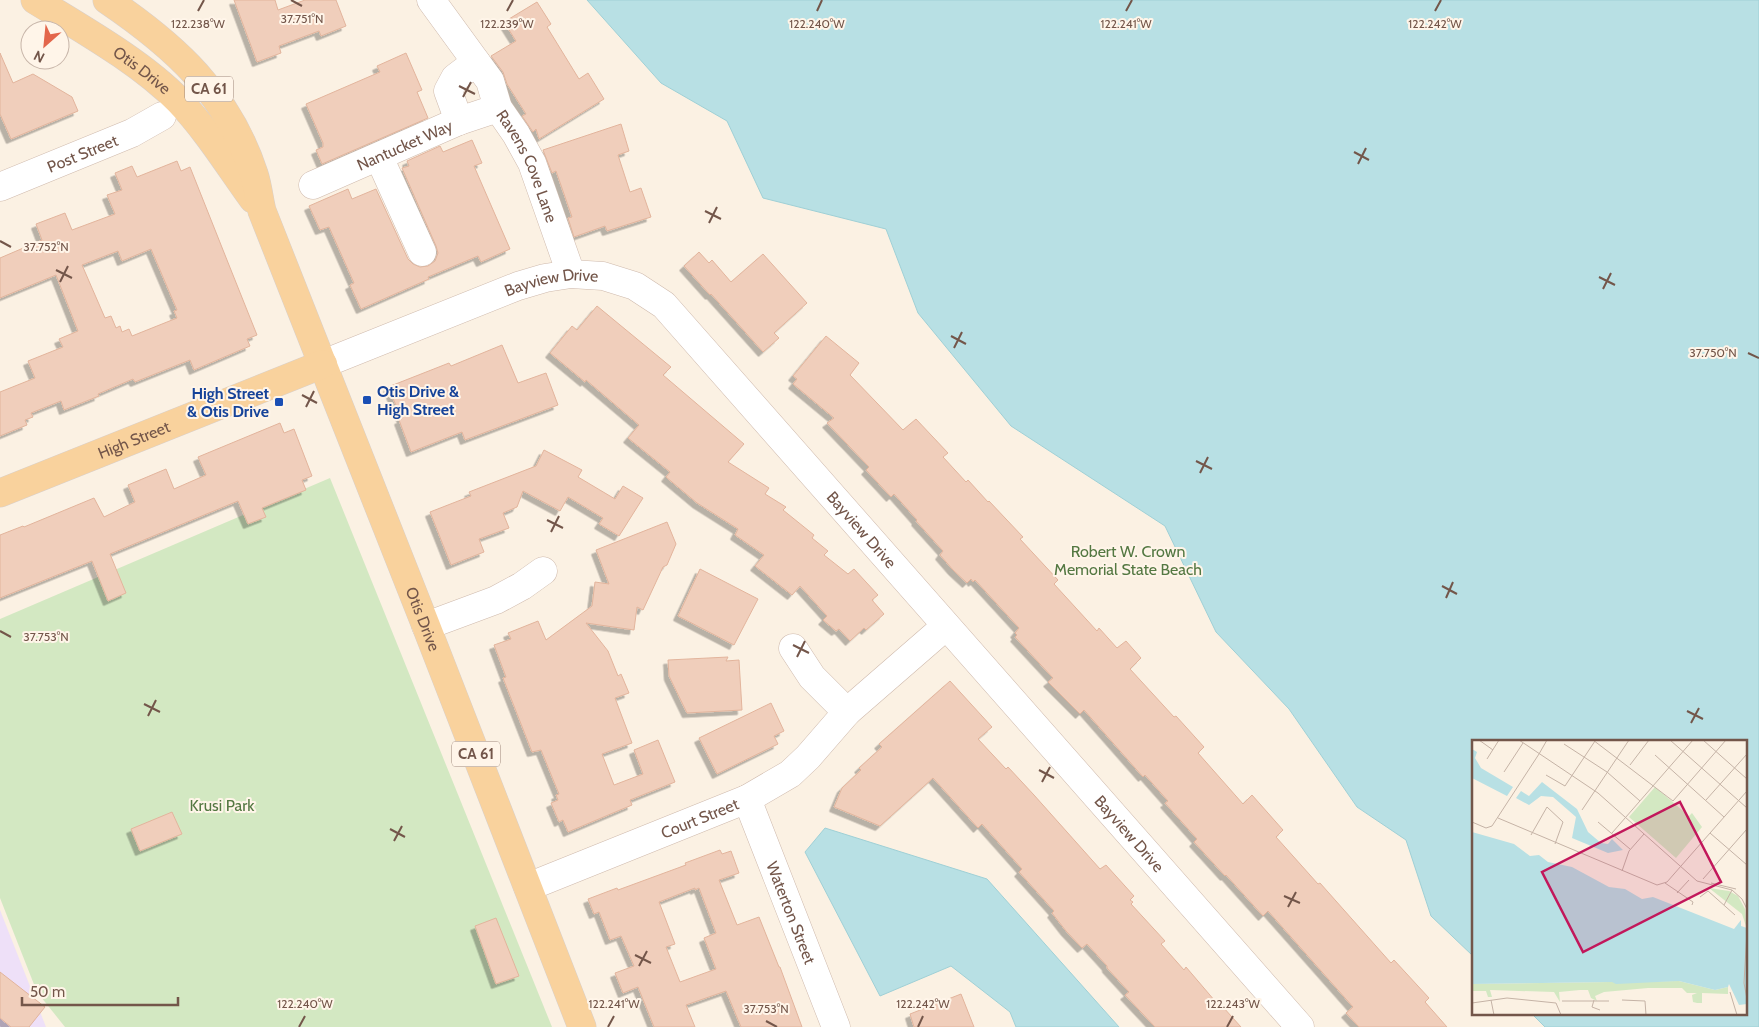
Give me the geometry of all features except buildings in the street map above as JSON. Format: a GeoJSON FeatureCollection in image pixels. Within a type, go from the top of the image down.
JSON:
{"type":"FeatureCollection","features":[{"type":"Feature","properties":{"kind":"main road","name":"Otis Drive"},"geometry":{"type":"LineString","coordinates":[[35,0],[109,47],[144,72],[178,101],[206,134],[262,212]]}},
{"type":"Feature","properties":{"kind":"main road","name":"Otis Drive"},"geometry":{"type":"LineString","coordinates":[[107,0],[148,29],[179,55],[200,77],[234,126],[254,174],[262,212],[582,1027]]}},
{"type":"Feature","properties":{"kind":"main road","name":"High Street"},"geometry":{"type":"LineString","coordinates":[[0,494],[323,364]]}},
{"type":"Feature","properties":{"kind":"street","name":"Ravens Cove Lane"},"geometry":{"type":"LineString","coordinates":[[431,0],[490,80],[498,108],[516,134],[532,163],[571,274]]}},
{"type":"Feature","properties":{"kind":"street"},"geometry":{"type":"LineString","coordinates":[[459,121],[448,91],[455,78],[476,62]]}},
{"type":"Feature","properties":{"kind":"street","name":"Nantucket Way"},"geometry":{"type":"LineString","coordinates":[[313,184],[380,157],[459,121],[498,108]]}},
{"type":"Feature","properties":{"kind":"street","name":"Post Street"},"geometry":{"type":"LineString","coordinates":[[0,186],[132,132],[162,116]]}},
{"type":"Feature","properties":{"kind":"street"},"geometry":{"type":"LineString","coordinates":[[380,157],[422,252]]}},
{"type":"Feature","properties":{"kind":"street","name":"Bayview Drive"},"geometry":{"type":"LineString","coordinates":[[323,364],[518,286],[545,278],[571,274],[603,276],[635,286],[664,305],[1300,1027]]}},
{"type":"Feature","properties":{"kind":"street"},"geometry":{"type":"LineString","coordinates":[[426,626],[496,600],[522,586],[543,571]]}},
{"type":"Feature","properties":{"kind":"street","name":"Court Street"},"geometry":{"type":"LineString","coordinates":[[528,887],[747,799],[790,774],[808,757],[847,712],[946,626]]}},
{"type":"Feature","properties":{"kind":"street"},"geometry":{"type":"LineString","coordinates":[[793,648],[812,677],[847,712]]}},
{"type":"Feature","properties":{"kind":"street","name":"Waterton Street"},"geometry":{"type":"LineString","coordinates":[[747,799],[836,1027]]}},
{"type":"Feature","properties":{"kind":"shaded area"},"geometry":{"type":"Polygon","coordinates":[[[0,910],[46,1027],[0,1027],[0,910]]]}},
{"type":"Feature","properties":{"kind":"green space","name":"Krusi Park"},"geometry":{"type":"Polygon","coordinates":[[[330,478],[552,1027],[65,1027],[37,992],[0,898],[0,619],[330,478]]]}},
{"type":"Feature","properties":{"kind":"water"},"geometry":{"type":"Polygon","coordinates":[[[587,0],[1759,0],[1759,1027],[1545,1027],[1532,1014],[1746,1014],[1746,740],[1472,740],[1472,955],[1431,916],[1406,840],[1357,807],[1289,709],[1216,632],[1165,526],[1011,426],[918,313],[886,229],[763,198],[727,121],[661,83],[587,0]]]}},
{"type":"Feature","properties":{"kind":"water"},"geometry":{"type":"Polygon","coordinates":[[[825,828],[987,879],[1119,1027],[1016,1027],[1010,1012],[951,966],[880,996],[805,852],[825,828]]]}},
{"type":"Feature","properties":{"kind":"place","name":"Otis Drive & High Street"},"geometry":{"type":"Point","coordinates":[367,400]}},
{"type":"Feature","properties":{"kind":"place","name":"High Street & Otis Drive"},"geometry":{"type":"Point","coordinates":[279,402]}},
{"type":"Feature","properties":{"kind":"park label","name":"Robert W. Crown Memorial State Beach"},"geometry":{"type":"Point","coordinates":[1128,560]}}]}
